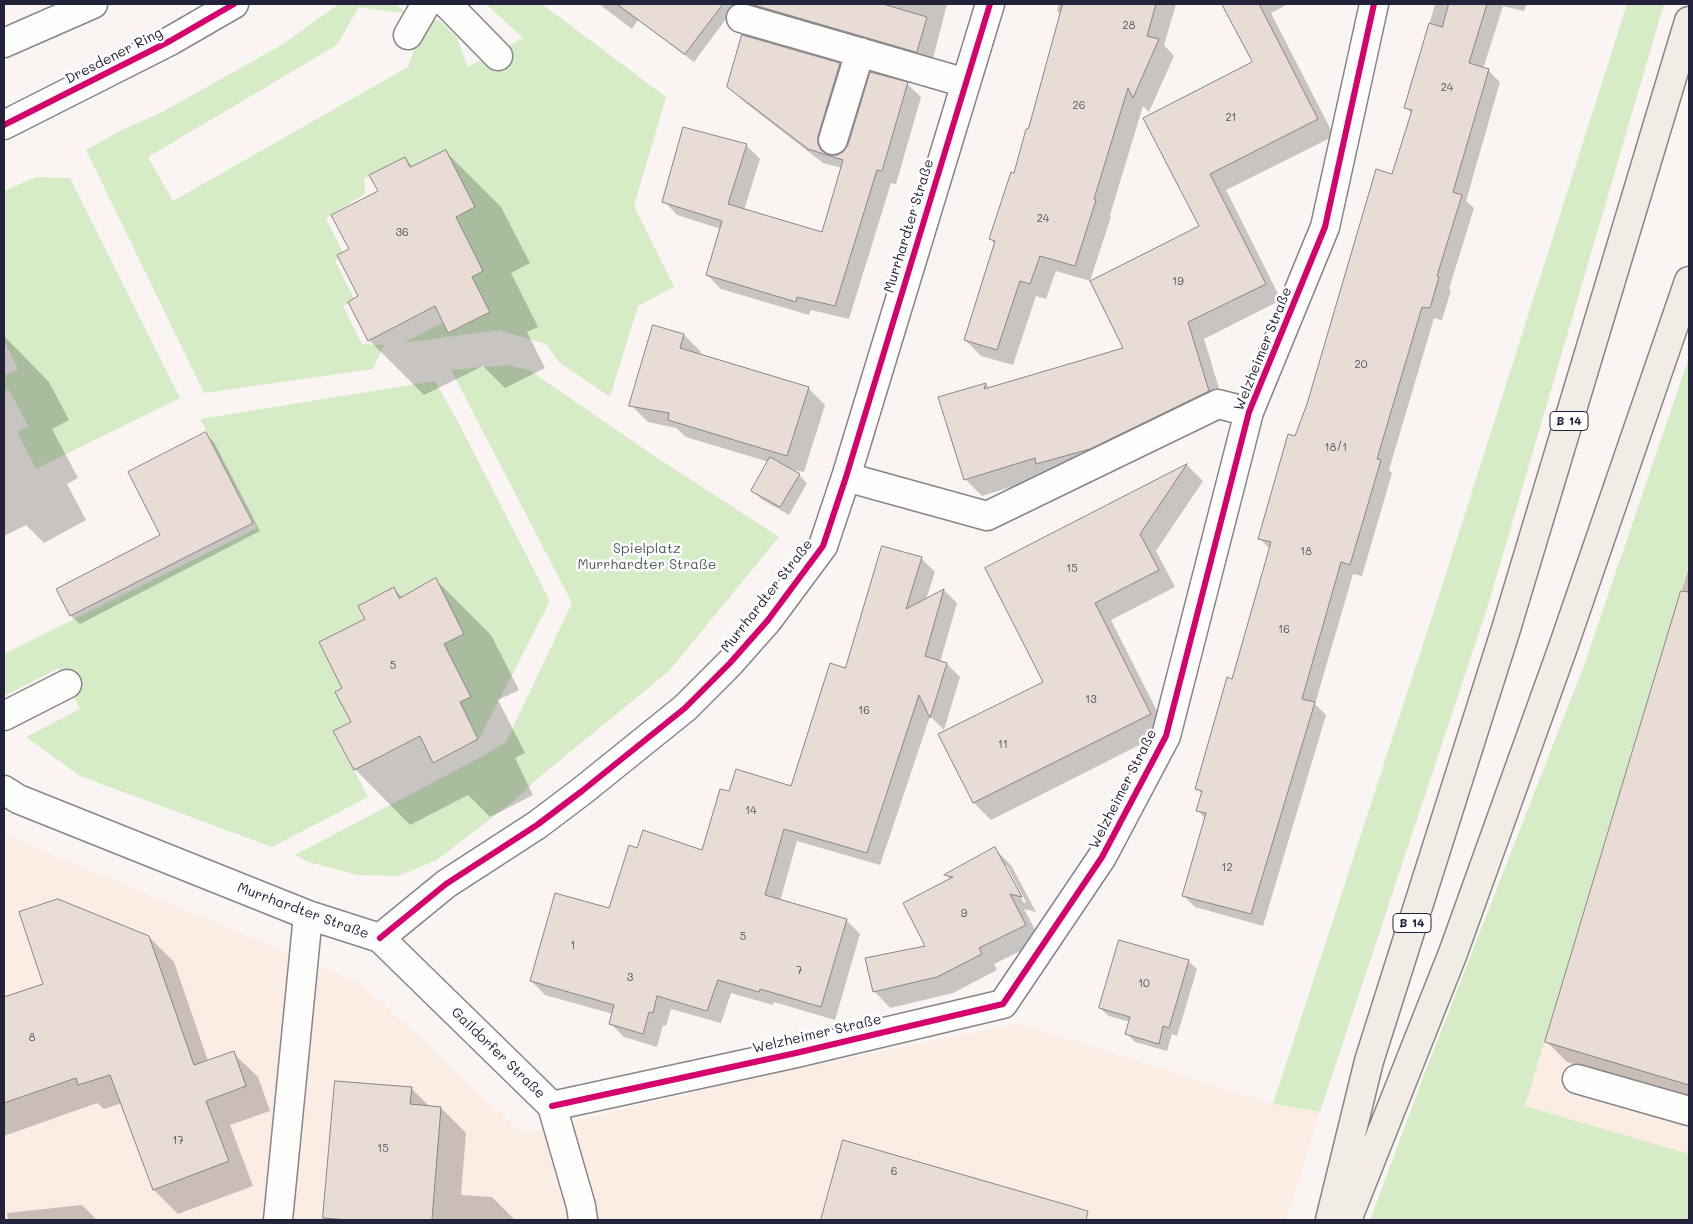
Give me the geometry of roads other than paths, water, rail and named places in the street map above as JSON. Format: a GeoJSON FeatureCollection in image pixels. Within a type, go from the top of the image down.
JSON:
{"type":"FeatureCollection","features":[{"type":"Feature","properties":{"kind":"main road","name":"B 14"},"geometry":{"type":"LineString","coordinates":[[1330,1220],[1369,1061],[1506,629],[1689,21]]}},
{"type":"Feature","properties":{"kind":"main road"},"geometry":{"type":"LineString","coordinates":[[1347,1220],[1453,953],[1562,650],[1689,281]]}},
{"type":"Feature","properties":{"kind":"street"},"geometry":{"type":"LineString","coordinates":[[4,43],[93,4]]}},
{"type":"Feature","properties":{"kind":"street","name":"Dresdener Ring"},"geometry":{"type":"LineString","coordinates":[[4,125],[170,41],[234,4]]}},
{"type":"Feature","properties":{"kind":"street"},"geometry":{"type":"LineString","coordinates":[[408,35],[426,4]]}},
{"type":"Feature","properties":{"kind":"street"},"geometry":{"type":"LineString","coordinates":[[446,4],[498,56]]}},
{"type":"Feature","properties":{"kind":"street","name":"Murrhardter Straße"},"geometry":{"type":"LineString","coordinates":[[4,790],[18,799],[308,915],[380,938],[446,884],[537,825],[582,791],[685,708],[730,663],[768,620],[823,546],[846,477],[990,4]]}},
{"type":"Feature","properties":{"kind":"street","name":"Welzheimer Straße"},"geometry":{"type":"LineString","coordinates":[[552,1106],[786,1055],[1003,1004],[1102,858],[1166,736],[1250,412],[1325,227],[1374,4]]}},
{"type":"Feature","properties":{"kind":"street"},"geometry":{"type":"LineString","coordinates":[[741,18],[966,83]]}},
{"type":"Feature","properties":{"kind":"street"},"geometry":{"type":"LineString","coordinates":[[833,140],[860,52]]}},
{"type":"Feature","properties":{"kind":"street"},"geometry":{"type":"LineString","coordinates":[[846,477],[987,516],[1218,404],[1250,412]]}},
{"type":"Feature","properties":{"kind":"street"},"geometry":{"type":"LineString","coordinates":[[4,716],[67,684]]}},
{"type":"Feature","properties":{"kind":"street"},"geometry":{"type":"LineString","coordinates":[[278,1220],[291,996],[308,915]]}},
{"type":"Feature","properties":{"kind":"street","name":"Gaildorfer Straße"},"geometry":{"type":"LineString","coordinates":[[380,938],[552,1106],[581,1206],[583,1220]]}},
{"type":"Feature","properties":{"kind":"street"},"geometry":{"type":"LineString","coordinates":[[1577,1079],[1689,1111]]}},
{"type":"Feature","properties":{"kind":"park label","name":"Spielplatz Murrhardter Straße"},"geometry":{"type":"Point","coordinates":[647,558]}}]}
